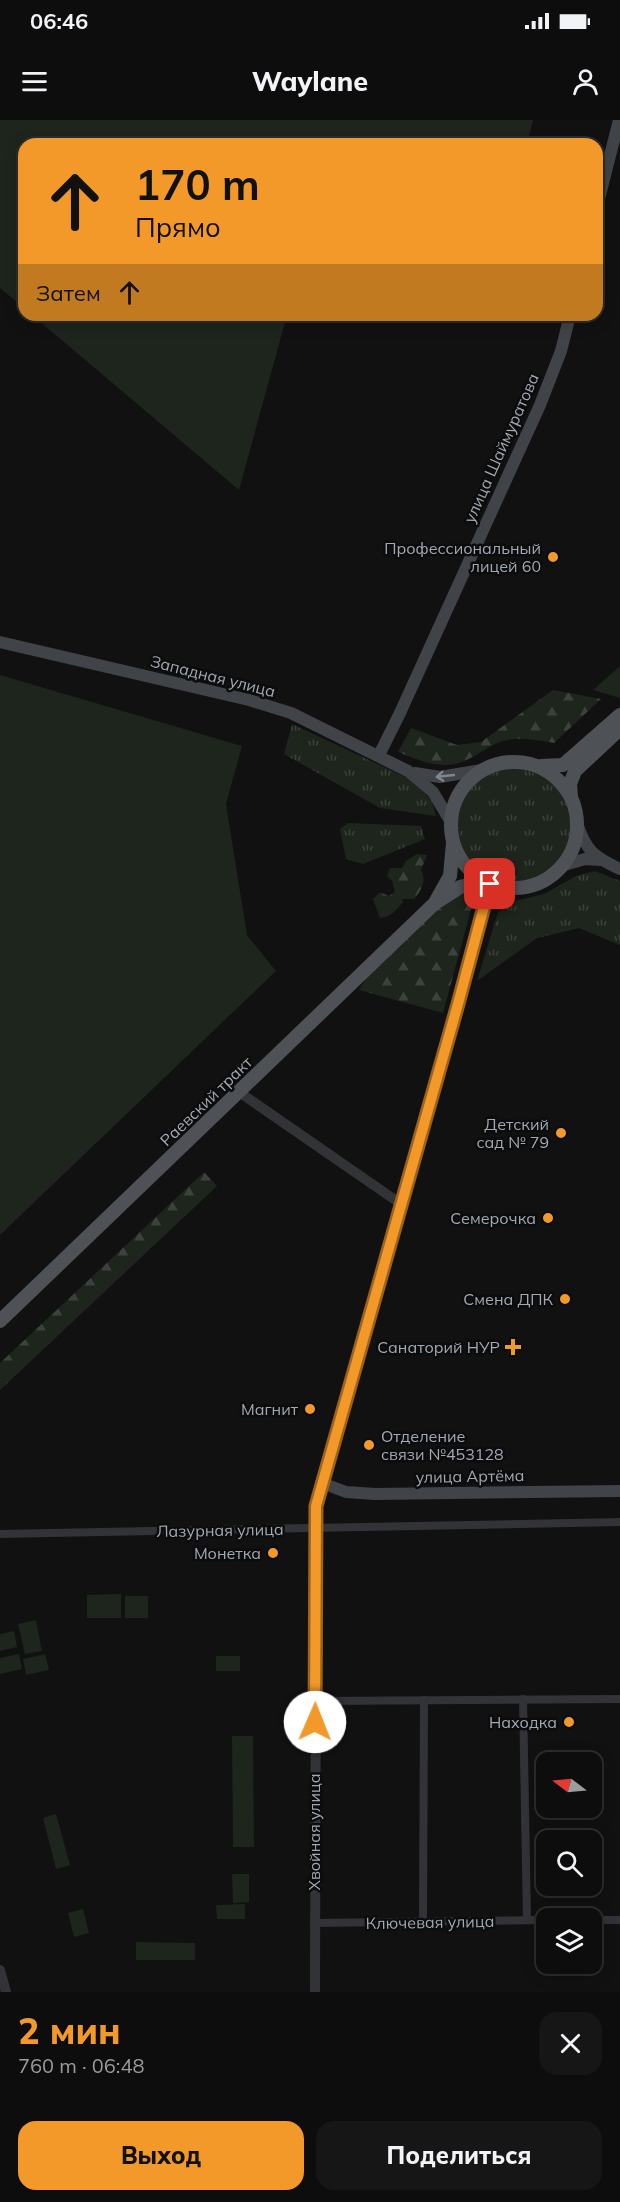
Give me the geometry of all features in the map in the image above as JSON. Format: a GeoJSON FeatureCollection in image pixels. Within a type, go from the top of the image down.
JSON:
{"type":"FeatureCollection","features":[{"type":"Feature","properties":{"kind":"main road"},"geometry":{"type":"LineString","coordinates":[[603,183],[619,120]]}},
{"type":"Feature","properties":{"kind":"main road","name":"улица Шаймуратова"},"geometry":{"type":"LineString","coordinates":[[379,755],[540,405],[561,351],[568,321]]}},
{"type":"Feature","properties":{"kind":"main road","name":"Западная улица"},"geometry":{"type":"LineString","coordinates":[[0,642],[282,710],[408,771],[433,792],[452,824]]}},
{"type":"Feature","properties":{"kind":"main road"},"geometry":{"type":"LineString","coordinates":[[577,823],[575,841],[570,854],[561,866],[549,877],[522,887],[508,888],[487,882],[469,868],[460,856],[453,839],[452,813],[460,792],[482,770],[509,762],[541,766],[563,765],[620,716]]}},
{"type":"Feature","properties":{"kind":"main road"},"geometry":{"type":"LineString","coordinates":[[620,729],[575,771],[570,784],[571,799],[582,840],[589,851],[600,860],[620,869]]}},
{"type":"Feature","properties":{"kind":"main road"},"geometry":{"type":"LineString","coordinates":[[541,766],[562,784],[571,799]]}},
{"type":"Feature","properties":{"kind":"main road","name":"Западная улица"},"geometry":{"type":"LineString","coordinates":[[408,771],[440,777],[482,770]]}},
{"type":"Feature","properties":{"kind":"main road","name":"Раевский тракт"},"geometry":{"type":"LineString","coordinates":[[435,903],[450,876],[453,839]]}},
{"type":"Feature","properties":{"kind":"main road"},"geometry":{"type":"LineString","coordinates":[[561,866],[585,859],[600,860]]}},
{"type":"Feature","properties":{"kind":"main road"},"geometry":{"type":"LineString","coordinates":[[322,1483],[458,1004],[487,882]]}},
{"type":"Feature","properties":{"kind":"main road","name":"Раевский тракт"},"geometry":{"type":"LineString","coordinates":[[0,1322],[435,903],[460,887],[487,882]]}},
{"type":"Feature","properties":{"kind":"main road","name":"улица Артёма"},"geometry":{"type":"LineString","coordinates":[[322,1483],[337,1490],[375,1494],[620,1491]]}},
{"type":"Feature","properties":{"kind":"street"},"geometry":{"type":"LineString","coordinates":[[239,1092],[401,1203]]}},
{"type":"Feature","properties":{"kind":"street","name":"Хвойная улица"},"geometry":{"type":"LineString","coordinates":[[315,1992],[314,1528],[316,1506],[322,1483]]}},
{"type":"Feature","properties":{"kind":"street","name":"Лазурная улица"},"geometry":{"type":"LineString","coordinates":[[0,1534],[620,1522]]}},
{"type":"Feature","properties":{"kind":"street"},"geometry":{"type":"LineString","coordinates":[[524,1699],[527,1920]]}},
{"type":"Feature","properties":{"kind":"street"},"geometry":{"type":"LineString","coordinates":[[315,1701],[620,1699]]}},
{"type":"Feature","properties":{"kind":"street"},"geometry":{"type":"LineString","coordinates":[[423,1922],[424,1700]]}},
{"type":"Feature","properties":{"kind":"street","name":"Ключевая улица"},"geometry":{"type":"LineString","coordinates":[[314,1923],[536,1920]]}},
{"type":"Feature","properties":{"kind":"street"},"geometry":{"type":"LineString","coordinates":[[602,1920],[620,1920]]}},
{"type":"Feature","properties":{"kind":"street"},"geometry":{"type":"LineString","coordinates":[[0,1970],[6,1992]]}},
{"type":"Feature","properties":{"kind":"green space"},"geometry":{"type":"Polygon","coordinates":[[[0,120],[533,120],[528,138],[18,138],[18,303],[0,288],[0,120]]]}},
{"type":"Feature","properties":{"kind":"green space"},"geometry":{"type":"Polygon","coordinates":[[[39,321],[285,321],[239,490],[39,321]]]}},
{"type":"Feature","properties":{"kind":"green space"},"geometry":{"type":"Polygon","coordinates":[[[620,666],[620,698],[593,690],[620,666]]]}},
{"type":"Feature","properties":{"kind":"green space"},"geometry":{"type":"Polygon","coordinates":[[[0,675],[242,746],[226,804],[247,935],[276,971],[0,1235],[0,675]]]}},
{"type":"Feature","properties":{"kind":"green space"},"geometry":{"type":"Polygon","coordinates":[[[553,690],[601,699],[554,743],[528,739],[509,740],[496,744],[463,762],[447,765],[428,763],[398,752],[411,728],[457,745],[481,742],[553,690]]]}},
{"type":"Feature","properties":{"kind":"green space"},"geometry":{"type":"Polygon","coordinates":[[[292,724],[412,780],[432,801],[436,816],[380,808],[284,754],[292,724]]]}},
{"type":"Feature","properties":{"kind":"green space"},"geometry":{"type":"Polygon","coordinates":[[[514,769],[535,774],[553,786],[565,804],[570,825],[565,846],[553,864],[535,876],[514,881],[493,876],[475,864],[463,846],[458,825],[463,804],[475,786],[493,774],[514,769]]]}},
{"type":"Feature","properties":{"kind":"green space"},"geometry":{"type":"Polygon","coordinates":[[[348,823],[421,826],[425,839],[363,864],[346,859],[340,829],[348,823]]]}},
{"type":"Feature","properties":{"kind":"green space"},"geometry":{"type":"Polygon","coordinates":[[[417,854],[427,855],[421,870],[423,882],[419,893],[414,899],[402,899],[403,902],[393,913],[380,918],[373,899],[380,892],[389,896],[395,892],[392,881],[387,876],[390,868],[402,868],[406,861],[417,854]]]}},
{"type":"Feature","properties":{"kind":"green space"},"geometry":{"type":"Polygon","coordinates":[[[595,871],[620,881],[620,945],[579,928],[537,938],[477,981],[498,912],[511,902],[544,894],[576,876],[595,871]]]}},
{"type":"Feature","properties":{"kind":"green space"},"geometry":{"type":"Polygon","coordinates":[[[463,892],[470,896],[472,906],[443,1013],[359,990],[367,977],[438,905],[463,892]]]}},
{"type":"Feature","properties":{"kind":"green space"},"geometry":{"type":"Polygon","coordinates":[[[204,1172],[217,1186],[0,1390],[0,1363],[204,1172]]]}},
{"type":"Feature","properties":{"kind":"green space"},"geometry":{"type":"Polygon","coordinates":[[[121,1594],[121,1618],[87,1618],[87,1595],[121,1594]]]}},
{"type":"Feature","properties":{"kind":"green space"},"geometry":{"type":"Polygon","coordinates":[[[125,1596],[148,1596],[148,1618],[125,1618],[125,1596]]]}},
{"type":"Feature","properties":{"kind":"green space"},"geometry":{"type":"Polygon","coordinates":[[[36,1620],[42,1651],[25,1654],[18,1624],[36,1620]]]}},
{"type":"Feature","properties":{"kind":"green space"},"geometry":{"type":"Polygon","coordinates":[[[14,1631],[17,1647],[0,1651],[0,1634],[14,1631]]]}},
{"type":"Feature","properties":{"kind":"green space"},"geometry":{"type":"Polygon","coordinates":[[[19,1654],[22,1669],[0,1674],[0,1658],[19,1654]]]}},
{"type":"Feature","properties":{"kind":"green space"},"geometry":{"type":"Polygon","coordinates":[[[45,1654],[49,1670],[26,1675],[23,1659],[45,1654]]]}},
{"type":"Feature","properties":{"kind":"green space"},"geometry":{"type":"Polygon","coordinates":[[[216,1656],[240,1656],[240,1671],[216,1671],[216,1656]]]}},
{"type":"Feature","properties":{"kind":"green space"},"geometry":{"type":"Polygon","coordinates":[[[232,1736],[253,1736],[254,1847],[233,1847],[232,1736]]]}},
{"type":"Feature","properties":{"kind":"green space"},"geometry":{"type":"Polygon","coordinates":[[[56,1814],[70,1865],[56,1869],[43,1818],[56,1814]]]}},
{"type":"Feature","properties":{"kind":"green space"},"geometry":{"type":"Polygon","coordinates":[[[232,1874],[249,1874],[249,1902],[233,1903],[232,1874]]]}},
{"type":"Feature","properties":{"kind":"green space"},"geometry":{"type":"Polygon","coordinates":[[[245,1904],[245,1919],[217,1919],[216,1905],[245,1904]]]}},
{"type":"Feature","properties":{"kind":"green space"},"geometry":{"type":"Polygon","coordinates":[[[83,1909],[89,1933],[74,1937],[68,1913],[83,1909]]]}},
{"type":"Feature","properties":{"kind":"green space"},"geometry":{"type":"Polygon","coordinates":[[[136,1942],[195,1943],[195,1960],[136,1960],[136,1942]]]}},
{"type":"Feature","properties":{"kind":"place","name":"Профессиональный лицей 60"},"geometry":{"type":"Point","coordinates":[553,557]}},
{"type":"Feature","properties":{"kind":"place","name":"Детский сад № 79"},"geometry":{"type":"Point","coordinates":[561,1133]}},
{"type":"Feature","properties":{"kind":"place","name":"Семерочка"},"geometry":{"type":"Point","coordinates":[548,1218]}},
{"type":"Feature","properties":{"kind":"place","name":"Смена ДПК"},"geometry":{"type":"Point","coordinates":[565,1299]}},
{"type":"Feature","properties":{"kind":"place","name":"Санаторий НУР"},"geometry":{"type":"Point","coordinates":[513,1347]}},
{"type":"Feature","properties":{"kind":"place","name":"Магнит"},"geometry":{"type":"Point","coordinates":[310,1409]}},
{"type":"Feature","properties":{"kind":"place","name":"Отделение связи №453128"},"geometry":{"type":"Point","coordinates":[369,1445]}},
{"type":"Feature","properties":{"kind":"place","name":"Монетка"},"geometry":{"type":"Point","coordinates":[273,1553]}},
{"type":"Feature","properties":{"kind":"place","name":"Находка"},"geometry":{"type":"Point","coordinates":[569,1722]}},
{"type":"Feature","properties":{"kind":"route"},"geometry":{"type":"LineString","coordinates":[[315,1722],[314,1520],[316,1506],[490,884]]}}]}
